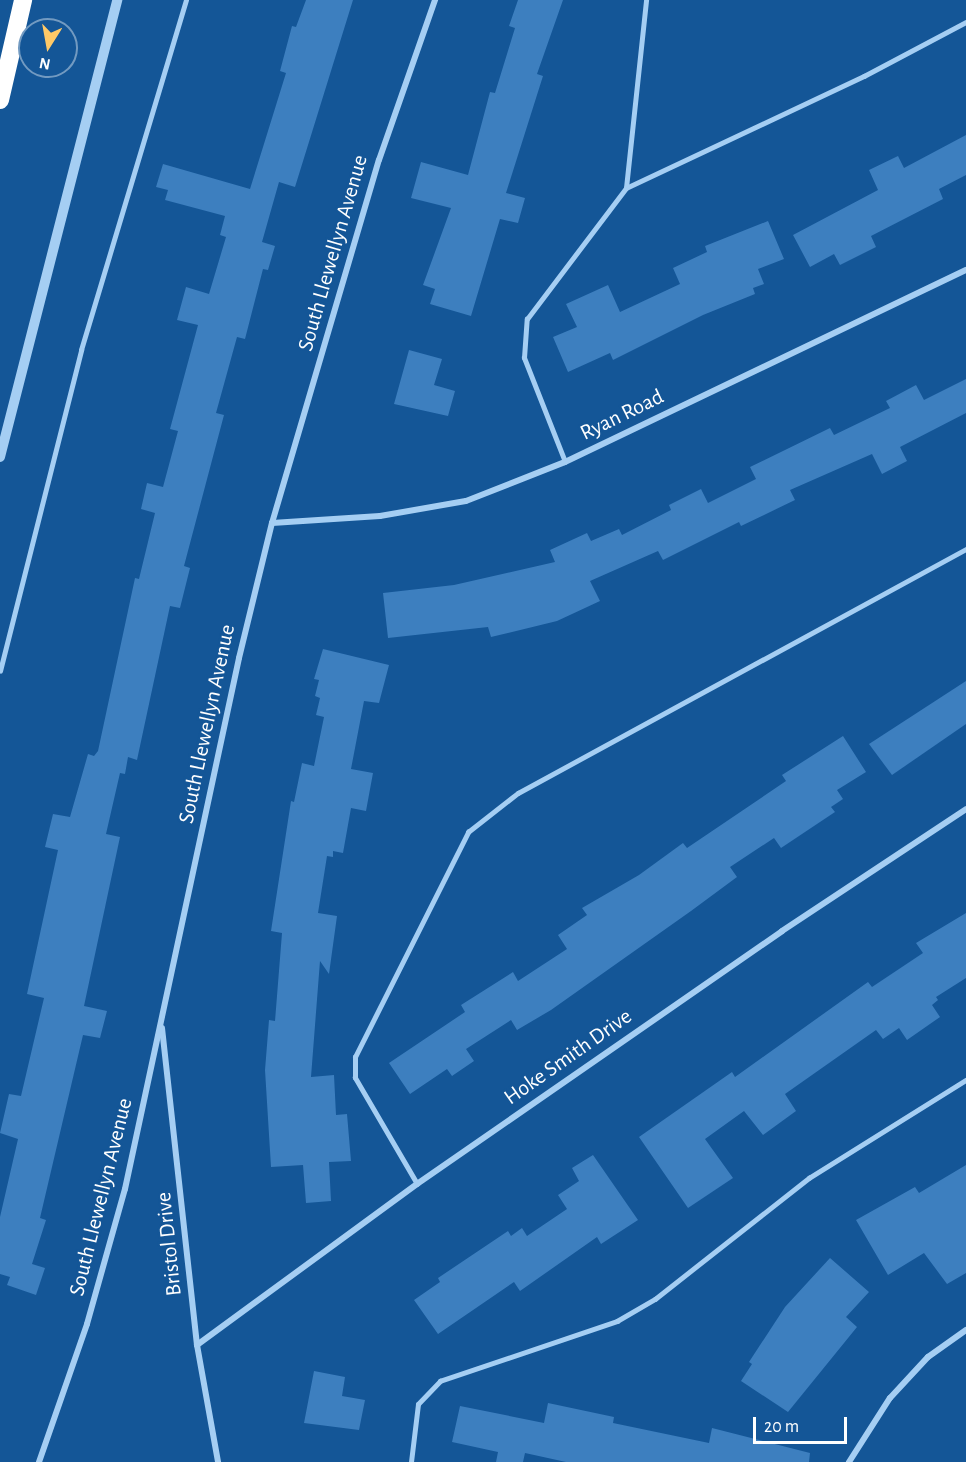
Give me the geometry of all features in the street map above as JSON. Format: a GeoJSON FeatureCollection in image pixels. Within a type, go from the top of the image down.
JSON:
{"type":"FeatureCollection","features":[{"type":"Feature","properties":{"kind":"highway"},"geometry":{"type":"LineString","coordinates":[[0,100],[23,0]]}},
{"type":"Feature","properties":{"kind":"street"},"geometry":{"type":"LineString","coordinates":[[0,457],[117,0]]}},
{"type":"Feature","properties":{"kind":"street","name":"South Llewellyn Avenue"},"geometry":{"type":"LineString","coordinates":[[39,1462],[87,1324],[122,1200],[238,658],[272,523],[379,160],[435,0]]}},
{"type":"Feature","properties":{"kind":"street","name":"Ryan Road"},"geometry":{"type":"LineString","coordinates":[[272,523],[380,516],[466,501],[565,462],[966,270]]}},
{"type":"Feature","properties":{"kind":"street","name":"Hoke Smith Drive"},"geometry":{"type":"LineString","coordinates":[[197,1345],[417,1184],[772,937],[966,809]]}},
{"type":"Feature","properties":{"kind":"street","name":"Bristol Drive"},"geometry":{"type":"LineString","coordinates":[[161,1022],[197,1345],[218,1462]]}},
{"type":"Feature","properties":{"kind":"street"},"geometry":{"type":"LineString","coordinates":[[849,1462],[890,1398],[928,1357],[966,1330]]}},
{"type":"Feature","properties":{"kind":"lane"},"geometry":{"type":"LineString","coordinates":[[0,671],[81,350],[186,0]]}},
{"type":"Feature","properties":{"kind":"lane"},"geometry":{"type":"LineString","coordinates":[[626,188],[646,0]]}},
{"type":"Feature","properties":{"kind":"lane"},"geometry":{"type":"LineString","coordinates":[[565,462],[524,358],[527,319],[626,188],[864,76],[966,22]]}},
{"type":"Feature","properties":{"kind":"lane"},"geometry":{"type":"LineString","coordinates":[[417,1184],[355,1078],[355,1057],[468,832],[518,793],[966,549]]}},
{"type":"Feature","properties":{"kind":"lane"},"geometry":{"type":"LineString","coordinates":[[411,1462],[418,1404],[440,1381],[617,1321],[655,1299],[809,1178],[966,1080]]}},
{"type":"Feature","properties":{"kind":"building"},"geometry":{"type":"Polygon","coordinates":[[[306,0],[353,0],[295,187],[279,182],[262,242],[275,246],[268,270],[263,269],[245,339],[237,337],[216,413],[224,415],[184,566],[190,568],[180,608],[170,606],[137,760],[128,757],[125,774],[120,773],[106,834],[120,837],[84,1006],[107,1011],[100,1038],[83,1035],[40,1218],[46,1220],[32,1264],[45,1268],[36,1295],[7,1285],[10,1277],[0,1274],[0,1217],[18,1139],[0,1133],[9,1094],[21,1096],[44,998],[27,994],[58,850],[45,847],[53,814],[70,817],[88,754],[94,756],[98,751],[135,578],[139,579],[155,513],[141,509],[147,483],[163,487],[178,431],[170,429],[198,325],[177,320],[186,287],[209,294],[226,237],[220,235],[225,216],[165,200],[168,190],[156,187],[163,164],[250,189],[286,73],[280,71],[292,26],[296,27],[306,0]]]}},
{"type":"Feature","properties":{"kind":"building"},"geometry":{"type":"Polygon","coordinates":[[[518,0],[563,0],[537,74],[543,76],[506,193],[525,198],[518,223],[500,219],[471,316],[430,304],[435,289],[423,285],[451,208],[411,198],[421,162],[468,175],[490,92],[495,93],[515,28],[509,26],[518,0]]]}},
{"type":"Feature","properties":{"kind":"building"},"geometry":{"type":"Polygon","coordinates":[[[966,135],[966,175],[939,189],[943,199],[871,236],[876,247],[840,265],[834,254],[810,267],[793,235],[878,190],[869,170],[898,156],[904,168],[966,135]]]}},
{"type":"Feature","properties":{"kind":"building"},"geometry":{"type":"Polygon","coordinates":[[[768,221],[784,259],[758,269],[764,284],[753,288],[755,294],[703,315],[613,360],[610,353],[568,372],[553,337],[577,327],[566,304],[608,285],[620,312],[680,284],[673,268],[707,252],[705,246],[768,221]]]}},
{"type":"Feature","properties":{"kind":"building"},"geometry":{"type":"Polygon","coordinates":[[[409,350],[442,359],[434,385],[455,391],[448,416],[394,404],[409,350]]]}},
{"type":"Feature","properties":{"kind":"building"},"geometry":{"type":"Polygon","coordinates":[[[966,379],[966,413],[900,447],[907,461],[882,474],[872,454],[790,490],[795,500],[741,526],[739,522],[663,560],[658,551],[590,581],[600,601],[557,621],[491,637],[488,627],[388,638],[383,593],[454,585],[555,562],[550,550],[587,533],[591,541],[619,529],[622,535],[671,510],[669,505],[701,489],[708,503],[756,479],[750,467],[830,428],[834,435],[890,408],[886,401],[916,385],[924,400],[966,379]]]}},
{"type":"Feature","properties":{"kind":"building"},"geometry":{"type":"Polygon","coordinates":[[[323,649],[389,665],[379,703],[364,701],[351,769],[373,773],[366,811],[351,808],[343,853],[333,851],[333,857],[327,856],[318,913],[337,916],[329,974],[320,961],[311,1077],[334,1075],[336,1115],[347,1114],[351,1161],[329,1162],[331,1201],[306,1203],[303,1165],[271,1167],[265,1070],[269,1020],[275,1021],[282,933],[271,931],[291,801],[294,802],[302,763],[314,766],[324,717],[316,715],[320,698],[315,696],[319,680],[314,679],[323,649]]]}},
{"type":"Feature","properties":{"kind":"building"},"geometry":{"type":"Polygon","coordinates":[[[966,681],[966,724],[892,775],[869,744],[966,681]]]}},
{"type":"Feature","properties":{"kind":"building"},"geometry":{"type":"Polygon","coordinates":[[[843,736],[866,772],[837,790],[843,799],[831,807],[835,812],[781,848],[774,838],[730,867],[737,877],[691,911],[551,1010],[517,1030],[511,1020],[466,1049],[474,1061],[452,1076],[447,1069],[410,1094],[389,1063],[465,1012],[461,1005],[513,972],[518,981],[567,949],[558,935],[587,915],[582,908],[639,875],[683,843],[687,848],[786,781],[782,775],[843,736]]]}},
{"type":"Feature","properties":{"kind":"building"},"geometry":{"type":"Polygon","coordinates":[[[966,913],[966,978],[936,997],[938,1000],[932,1005],[940,1017],[907,1040],[899,1028],[883,1039],[876,1030],[785,1094],[796,1111],[763,1135],[744,1111],[705,1139],[733,1178],[688,1208],[639,1137],[732,1072],[735,1077],[868,982],[872,987],[923,953],[916,943],[966,913]]]}},
{"type":"Feature","properties":{"kind":"building"},"geometry":{"type":"Polygon","coordinates":[[[593,1155],[638,1220],[601,1244],[597,1237],[520,1291],[514,1282],[438,1334],[414,1300],[440,1282],[438,1278],[508,1231],[511,1236],[522,1228],[527,1236],[567,1209],[558,1195],[579,1181],[572,1168],[593,1155]]]}},
{"type":"Feature","properties":{"kind":"building"},"geometry":{"type":"Polygon","coordinates":[[[966,1165],[966,1273],[947,1284],[924,1253],[888,1275],[856,1220],[915,1187],[919,1193],[966,1165]]]}},
{"type":"Feature","properties":{"kind":"building"},"geometry":{"type":"Polygon","coordinates":[[[830,1258],[869,1292],[846,1317],[857,1327],[788,1412],[741,1381],[752,1364],[749,1362],[785,1307],[830,1258]]]}},
{"type":"Feature","properties":{"kind":"building"},"geometry":{"type":"Polygon","coordinates":[[[314,1371],[345,1377],[342,1396],[365,1400],[359,1430],[304,1423],[314,1371]]]}},
{"type":"Feature","properties":{"kind":"building"},"geometry":{"type":"Polygon","coordinates":[[[548,1403],[614,1417],[613,1423],[709,1443],[712,1428],[810,1453],[809,1462],[566,1462],[525,1453],[523,1462],[496,1462],[498,1452],[452,1442],[460,1406],[544,1423],[548,1403]]]}}]}
